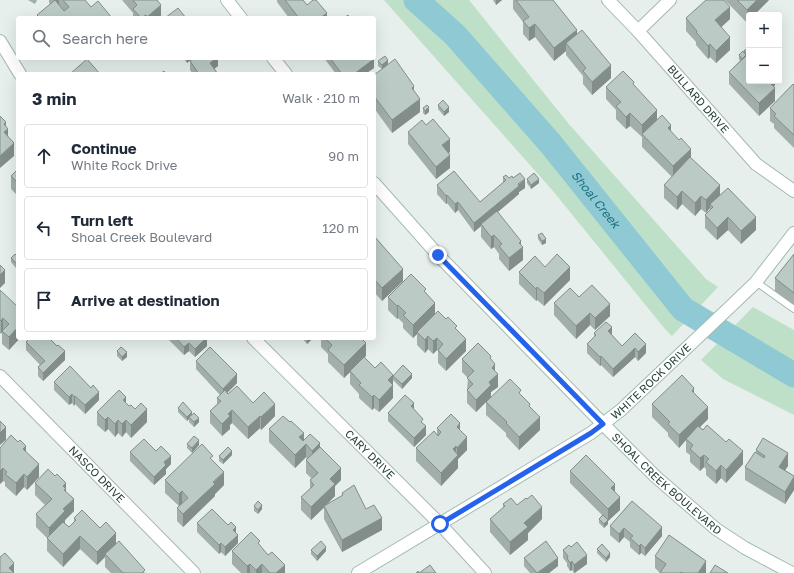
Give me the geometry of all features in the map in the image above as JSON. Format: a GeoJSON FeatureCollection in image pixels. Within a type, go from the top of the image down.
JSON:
{"type":"FeatureCollection","features":[{"type":"Feature","properties":{"kind":"street"},"geometry":{"type":"LineString","coordinates":[[227,0],[239,16]]}},
{"type":"Feature","properties":{"kind":"street","name":"BULLARD DRIVE"},"geometry":{"type":"LineString","coordinates":[[608,0],[638,31],[756,164],[794,192]]}},
{"type":"Feature","properties":{"kind":"street"},"geometry":{"type":"LineString","coordinates":[[638,31],[670,0]]}},
{"type":"Feature","properties":{"kind":"street"},"geometry":{"type":"LineString","coordinates":[[0,41],[19,72]]}},
{"type":"Feature","properties":{"kind":"street"},"geometry":{"type":"LineString","coordinates":[[275,60],[284,72]]}},
{"type":"Feature","properties":{"kind":"street","name":"SHOAL CREEK BOULEVARD"},"geometry":{"type":"LineString","coordinates":[[376,185],[438,255],[603,424],[689,508],[716,529],[745,548],[792,573]]}},
{"type":"Feature","properties":{"kind":"street","name":"WHITE ROCK DRIVE"},"geometry":{"type":"LineString","coordinates":[[358,573],[591,433],[621,410],[691,346],[756,282],[794,232]]}},
{"type":"Feature","properties":{"kind":"street","name":"CARY DRIVE"},"geometry":{"type":"LineString","coordinates":[[255,340],[440,524],[485,573]]}},
{"type":"Feature","properties":{"kind":"street","name":"NASCO DRIVE"},"geometry":{"type":"LineString","coordinates":[[0,376],[194,573]]}},
{"type":"Feature","properties":{"kind":"lane"},"geometry":{"type":"LineString","coordinates":[[756,282],[794,309]]}},
{"type":"Feature","properties":{"kind":"green space"},"geometry":{"type":"Polygon","coordinates":[[[384,0],[469,0],[568,123],[706,279],[718,287],[672,336],[553,191],[384,0]]]}},
{"type":"Feature","properties":{"kind":"green space"},"geometry":{"type":"Polygon","coordinates":[[[753,307],[794,330],[794,415],[723,379],[701,360],[753,307]]]}},
{"type":"Feature","properties":{"kind":"building"},"geometry":{"type":"Polygon","coordinates":[[[55,0],[64,11],[69,7],[63,0],[85,0],[91,7],[98,1],[110,16],[38,16],[37,15],[55,0]]]}},
{"type":"Feature","properties":{"kind":"building"},"geometry":{"type":"Polygon","coordinates":[[[133,0],[157,0],[161,5],[148,16],[139,16],[133,9],[137,5],[133,0]]]}},
{"type":"Feature","properties":{"kind":"building"},"geometry":{"type":"Polygon","coordinates":[[[285,0],[303,0],[307,5],[313,0],[316,0],[327,13],[323,16],[297,16],[285,0]]]}},
{"type":"Feature","properties":{"kind":"building"},"geometry":{"type":"Polygon","coordinates":[[[516,0],[553,0],[577,30],[554,48],[535,24],[529,28],[523,21],[529,17],[516,0]]]}},
{"type":"Feature","properties":{"kind":"building"},"geometry":{"type":"Polygon","coordinates":[[[706,0],[724,0],[730,7],[715,20],[730,37],[716,51],[710,44],[708,46],[686,18],[706,0]]]}},
{"type":"Feature","properties":{"kind":"building"},"geometry":{"type":"Polygon","coordinates":[[[737,0],[757,0],[747,10],[737,0]]]}},
{"type":"Feature","properties":{"kind":"building"},"geometry":{"type":"Polygon","coordinates":[[[178,8],[184,16],[168,16],[178,8]]]}},
{"type":"Feature","properties":{"kind":"building"},"geometry":{"type":"Polygon","coordinates":[[[582,30],[611,65],[592,82],[583,71],[586,68],[566,43],[582,30]]]}},
{"type":"Feature","properties":{"kind":"building"},"geometry":{"type":"Polygon","coordinates":[[[743,51],[746,55],[742,59],[739,55],[743,51]]]}},
{"type":"Feature","properties":{"kind":"building"},"geometry":{"type":"Polygon","coordinates":[[[385,56],[388,60],[382,65],[378,61],[385,56]]]}},
{"type":"Feature","properties":{"kind":"building"},"geometry":{"type":"Polygon","coordinates":[[[746,56],[746,84],[771,84],[775,88],[759,103],[729,72],[746,56]]]}},
{"type":"Feature","properties":{"kind":"building"},"geometry":{"type":"Polygon","coordinates":[[[395,59],[414,86],[412,88],[420,99],[392,120],[376,99],[376,73],[395,59]]]}},
{"type":"Feature","properties":{"kind":"building"},"geometry":{"type":"Polygon","coordinates":[[[86,60],[88,60],[98,72],[72,72],[86,60]]]}},
{"type":"Feature","properties":{"kind":"building"},"geometry":{"type":"Polygon","coordinates":[[[214,60],[210,63],[217,72],[198,72],[190,61],[214,60]]]}},
{"type":"Feature","properties":{"kind":"building"},"geometry":{"type":"Polygon","coordinates":[[[332,60],[373,60],[357,72],[340,72],[332,60]]]}},
{"type":"Feature","properties":{"kind":"building"},"geometry":{"type":"Polygon","coordinates":[[[623,71],[657,110],[642,125],[630,113],[626,117],[616,106],[621,102],[606,87],[623,71]]]}},
{"type":"Feature","properties":{"kind":"building"},"geometry":{"type":"Polygon","coordinates":[[[793,84],[794,135],[774,116],[776,114],[770,108],[793,84]]]}},
{"type":"Feature","properties":{"kind":"building"},"geometry":{"type":"Polygon","coordinates":[[[443,100],[449,107],[444,112],[438,105],[443,100]]]}},
{"type":"Feature","properties":{"kind":"building"},"geometry":{"type":"Polygon","coordinates":[[[427,105],[429,107],[425,111],[423,108],[427,105]]]}},
{"type":"Feature","properties":{"kind":"building"},"geometry":{"type":"Polygon","coordinates":[[[662,115],[671,125],[668,128],[679,140],[681,138],[691,149],[673,166],[642,134],[662,115]]]}},
{"type":"Feature","properties":{"kind":"building"},"geometry":{"type":"Polygon","coordinates":[[[0,116],[6,122],[4,124],[8,129],[4,132],[14,143],[0,156],[0,116]]]}},
{"type":"Feature","properties":{"kind":"building"},"geometry":{"type":"Polygon","coordinates":[[[433,119],[450,139],[442,145],[450,155],[436,167],[408,132],[422,120],[426,125],[433,119]]]}},
{"type":"Feature","properties":{"kind":"building"},"geometry":{"type":"Polygon","coordinates":[[[690,157],[720,185],[706,200],[701,196],[695,203],[682,191],[677,197],[664,185],[690,157]]]}},
{"type":"Feature","properties":{"kind":"building"},"geometry":{"type":"Polygon","coordinates":[[[16,171],[16,181],[11,176],[16,171]]]}},
{"type":"Feature","properties":{"kind":"building"},"geometry":{"type":"Polygon","coordinates":[[[454,171],[480,202],[506,180],[503,177],[506,175],[509,178],[512,176],[513,178],[520,173],[525,179],[518,184],[519,186],[474,223],[458,202],[455,204],[437,185],[454,171]]]}},
{"type":"Feature","properties":{"kind":"building"},"geometry":{"type":"Polygon","coordinates":[[[534,173],[539,179],[531,185],[527,179],[534,173]]]}},
{"type":"Feature","properties":{"kind":"building"},"geometry":{"type":"Polygon","coordinates":[[[728,188],[756,217],[741,231],[728,217],[717,228],[705,215],[713,207],[710,204],[728,188]]]}},
{"type":"Feature","properties":{"kind":"building"},"geometry":{"type":"Polygon","coordinates":[[[497,211],[521,241],[519,243],[523,247],[509,258],[499,246],[502,244],[494,235],[491,237],[481,224],[497,211]]]}},
{"type":"Feature","properties":{"kind":"building"},"geometry":{"type":"Polygon","coordinates":[[[542,233],[546,239],[542,241],[538,235],[542,233]]]}},
{"type":"Feature","properties":{"kind":"building"},"geometry":{"type":"Polygon","coordinates":[[[376,238],[403,269],[382,288],[376,281],[376,238]]]}},
{"type":"Feature","properties":{"kind":"building"},"geometry":{"type":"Polygon","coordinates":[[[15,254],[16,255],[16,263],[11,258],[15,254]]]}},
{"type":"Feature","properties":{"kind":"building"},"geometry":{"type":"Polygon","coordinates":[[[557,254],[570,267],[544,293],[537,287],[536,289],[519,272],[535,256],[545,267],[557,254]]]}},
{"type":"Feature","properties":{"kind":"building"},"geometry":{"type":"Polygon","coordinates":[[[794,254],[794,293],[775,278],[794,254]]]}},
{"type":"Feature","properties":{"kind":"building"},"geometry":{"type":"Polygon","coordinates":[[[0,265],[5,270],[0,275],[0,265]]]}},
{"type":"Feature","properties":{"kind":"building"},"geometry":{"type":"Polygon","coordinates":[[[411,274],[426,289],[424,291],[435,303],[413,325],[403,315],[406,313],[388,297],[411,274]]]}},
{"type":"Feature","properties":{"kind":"building"},"geometry":{"type":"Polygon","coordinates":[[[592,285],[610,304],[595,318],[590,313],[576,326],[554,303],[570,288],[579,297],[592,285]]]}},
{"type":"Feature","properties":{"kind":"building"},"geometry":{"type":"Polygon","coordinates":[[[0,290],[16,305],[16,329],[9,337],[2,331],[9,324],[3,318],[1,321],[0,290]]]}},
{"type":"Feature","properties":{"kind":"building"},"geometry":{"type":"Polygon","coordinates":[[[438,311],[446,319],[448,317],[457,326],[455,328],[466,339],[446,359],[438,350],[443,344],[437,338],[433,341],[428,336],[425,340],[417,332],[438,311]]]}},
{"type":"Feature","properties":{"kind":"building"},"geometry":{"type":"Polygon","coordinates":[[[606,322],[612,327],[608,331],[622,346],[635,333],[646,344],[638,352],[635,348],[613,369],[587,344],[596,335],[594,333],[606,322]]]}},
{"type":"Feature","properties":{"kind":"building"},"geometry":{"type":"Polygon","coordinates":[[[28,340],[51,340],[65,351],[43,373],[38,367],[45,361],[26,342],[28,340]]]}},
{"type":"Feature","properties":{"kind":"building"},"geometry":{"type":"Polygon","coordinates":[[[178,340],[204,340],[195,349],[189,343],[184,347],[178,340]]]}},
{"type":"Feature","properties":{"kind":"building"},"geometry":{"type":"Polygon","coordinates":[[[327,340],[363,340],[366,343],[344,365],[328,350],[332,345],[327,340]]]}},
{"type":"Feature","properties":{"kind":"building"},"geometry":{"type":"Polygon","coordinates":[[[478,343],[491,356],[490,358],[495,364],[492,368],[498,374],[489,382],[491,385],[476,400],[467,390],[473,384],[467,378],[474,371],[462,359],[478,343]]]}},
{"type":"Feature","properties":{"kind":"building"},"geometry":{"type":"Polygon","coordinates":[[[121,347],[127,352],[122,357],[117,351],[121,347]]]}},
{"type":"Feature","properties":{"kind":"building"},"geometry":{"type":"Polygon","coordinates":[[[210,347],[237,374],[223,389],[196,361],[210,347]]]}},
{"type":"Feature","properties":{"kind":"building"},"geometry":{"type":"Polygon","coordinates":[[[364,357],[375,368],[381,362],[393,375],[388,380],[393,385],[379,400],[374,395],[372,397],[359,385],[361,383],[350,371],[364,357]]]}},
{"type":"Feature","properties":{"kind":"building"},"geometry":{"type":"Polygon","coordinates":[[[403,365],[412,374],[402,384],[393,376],[403,365]]]}},
{"type":"Feature","properties":{"kind":"building"},"geometry":{"type":"Polygon","coordinates":[[[70,366],[91,388],[93,385],[99,392],[85,405],[72,394],[69,397],[54,382],[70,366]]]}},
{"type":"Feature","properties":{"kind":"building"},"geometry":{"type":"Polygon","coordinates":[[[682,375],[694,388],[692,391],[708,407],[679,435],[668,424],[670,422],[652,404],[682,375]]]}},
{"type":"Feature","properties":{"kind":"building"},"geometry":{"type":"Polygon","coordinates":[[[510,379],[521,390],[519,393],[530,404],[529,406],[540,417],[519,437],[506,423],[507,422],[486,402],[510,379]]]}},
{"type":"Feature","properties":{"kind":"building"},"geometry":{"type":"Polygon","coordinates":[[[237,386],[253,403],[264,392],[275,404],[248,427],[232,410],[228,414],[230,416],[222,424],[210,411],[221,401],[217,398],[225,390],[228,394],[237,386]]]}},
{"type":"Feature","properties":{"kind":"building"},"geometry":{"type":"Polygon","coordinates":[[[119,390],[126,397],[123,400],[129,406],[131,405],[135,409],[141,403],[147,409],[131,425],[126,420],[122,424],[118,420],[115,424],[108,417],[105,420],[97,412],[119,390]]]}},
{"type":"Feature","properties":{"kind":"building"},"geometry":{"type":"Polygon","coordinates":[[[405,395],[414,403],[411,406],[423,419],[421,422],[426,426],[414,438],[388,413],[405,395]]]}},
{"type":"Feature","properties":{"kind":"building"},"geometry":{"type":"Polygon","coordinates":[[[183,402],[192,412],[187,417],[178,408],[183,402]]]}},
{"type":"Feature","properties":{"kind":"building"},"geometry":{"type":"Polygon","coordinates":[[[194,413],[199,418],[194,422],[189,417],[194,413]]]}},
{"type":"Feature","properties":{"kind":"building"},"geometry":{"type":"Polygon","coordinates":[[[451,414],[460,423],[457,427],[467,437],[457,448],[456,446],[453,449],[458,455],[441,473],[416,448],[434,431],[438,436],[441,432],[437,428],[451,414]]]}},
{"type":"Feature","properties":{"kind":"building"},"geometry":{"type":"Polygon","coordinates":[[[283,416],[304,433],[299,437],[303,441],[310,434],[320,443],[312,451],[306,444],[295,455],[269,429],[283,416]]]}},
{"type":"Feature","properties":{"kind":"building"},"geometry":{"type":"Polygon","coordinates":[[[0,421],[6,427],[0,433],[0,421]]]}},
{"type":"Feature","properties":{"kind":"building"},"geometry":{"type":"Polygon","coordinates":[[[707,425],[726,442],[729,439],[743,451],[726,470],[721,465],[716,471],[706,462],[709,459],[704,455],[700,458],[690,449],[693,445],[686,439],[698,426],[703,430],[707,425]]]}},
{"type":"Feature","properties":{"kind":"building"},"geometry":{"type":"Polygon","coordinates":[[[11,435],[18,442],[20,440],[26,446],[23,449],[39,464],[27,477],[24,474],[16,483],[5,474],[7,472],[3,468],[0,471],[0,448],[11,435]]]}},
{"type":"Feature","properties":{"kind":"building"},"geometry":{"type":"Polygon","coordinates":[[[194,436],[199,440],[192,448],[187,444],[194,436]]]}},
{"type":"Feature","properties":{"kind":"building"},"geometry":{"type":"Polygon","coordinates":[[[763,438],[788,453],[779,467],[794,476],[785,492],[745,467],[755,452],[764,458],[765,456],[756,450],[763,438]]]}},
{"type":"Feature","properties":{"kind":"building"},"geometry":{"type":"Polygon","coordinates":[[[144,439],[156,451],[161,446],[171,456],[164,462],[166,465],[154,477],[130,452],[144,439]]]}},
{"type":"Feature","properties":{"kind":"building"},"geometry":{"type":"Polygon","coordinates":[[[202,444],[213,456],[210,458],[224,472],[213,482],[215,484],[183,514],[177,508],[188,498],[182,491],[179,494],[165,480],[202,444]]]}},
{"type":"Feature","properties":{"kind":"building"},"geometry":{"type":"Polygon","coordinates":[[[228,447],[232,451],[223,460],[219,456],[228,447]]]}},
{"type":"Feature","properties":{"kind":"building"},"geometry":{"type":"Polygon","coordinates":[[[320,447],[341,468],[330,479],[335,484],[311,507],[301,497],[314,485],[310,480],[318,473],[306,460],[320,447]]]}},
{"type":"Feature","properties":{"kind":"building"},"geometry":{"type":"Polygon","coordinates":[[[586,455],[615,484],[611,488],[620,497],[608,509],[570,471],[586,455]]]}},
{"type":"Feature","properties":{"kind":"building"},"geometry":{"type":"Polygon","coordinates":[[[48,469],[55,476],[57,474],[66,483],[63,486],[66,489],[64,490],[74,499],[63,509],[65,511],[49,528],[36,514],[52,499],[35,483],[48,469]]]}},
{"type":"Feature","properties":{"kind":"building"},"geometry":{"type":"Polygon","coordinates":[[[354,485],[366,509],[374,505],[382,518],[342,540],[324,506],[343,495],[342,493],[354,485]]]}},
{"type":"Feature","properties":{"kind":"building"},"geometry":{"type":"Polygon","coordinates":[[[532,495],[542,507],[524,523],[528,527],[510,542],[490,519],[505,506],[503,504],[511,498],[517,505],[532,495]]]}},
{"type":"Feature","properties":{"kind":"building"},"geometry":{"type":"Polygon","coordinates":[[[258,501],[262,505],[258,510],[254,506],[258,501]]]}},
{"type":"Feature","properties":{"kind":"building"},"geometry":{"type":"Polygon","coordinates":[[[632,501],[662,527],[645,548],[641,544],[639,546],[630,538],[633,536],[624,528],[619,534],[610,526],[632,501]]]}},
{"type":"Feature","properties":{"kind":"building"},"geometry":{"type":"Polygon","coordinates":[[[212,509],[228,525],[231,522],[236,527],[233,530],[238,535],[225,547],[221,543],[219,545],[197,523],[212,509]]]}},
{"type":"Feature","properties":{"kind":"building"},"geometry":{"type":"Polygon","coordinates":[[[82,510],[100,528],[106,522],[116,533],[97,552],[80,536],[63,554],[47,538],[63,522],[69,527],[76,520],[74,518],[82,510]]]}},
{"type":"Feature","properties":{"kind":"building"},"geometry":{"type":"Polygon","coordinates":[[[603,515],[608,520],[604,524],[599,519],[603,515]]]}},
{"type":"Feature","properties":{"kind":"building"},"geometry":{"type":"Polygon","coordinates":[[[251,532],[260,541],[258,543],[268,555],[272,552],[285,565],[276,573],[270,573],[262,564],[256,570],[250,564],[247,566],[232,551],[251,532]]]}},
{"type":"Feature","properties":{"kind":"building"},"geometry":{"type":"Polygon","coordinates":[[[669,535],[706,561],[698,573],[660,573],[666,564],[655,556],[669,535]]]}},
{"type":"Feature","properties":{"kind":"building"},"geometry":{"type":"Polygon","coordinates":[[[119,541],[145,570],[142,573],[123,573],[105,554],[119,541]]]}},
{"type":"Feature","properties":{"kind":"building"},"geometry":{"type":"Polygon","coordinates":[[[321,541],[326,547],[317,556],[311,550],[321,541]]]}},
{"type":"Feature","properties":{"kind":"building"},"geometry":{"type":"Polygon","coordinates":[[[546,541],[558,558],[537,573],[524,558],[546,541]]]}},
{"type":"Feature","properties":{"kind":"building"},"geometry":{"type":"Polygon","coordinates":[[[577,542],[587,555],[574,565],[572,561],[570,563],[567,558],[568,556],[563,550],[569,545],[571,547],[577,542]]]}},
{"type":"Feature","properties":{"kind":"building"},"geometry":{"type":"Polygon","coordinates":[[[602,544],[610,553],[606,558],[597,549],[602,544]]]}},
{"type":"Feature","properties":{"kind":"building"},"geometry":{"type":"Polygon","coordinates":[[[5,553],[14,563],[9,568],[14,573],[0,573],[0,557],[5,553]]]}},
{"type":"Feature","properties":{"kind":"building"},"geometry":{"type":"Polygon","coordinates":[[[430,565],[436,573],[419,573],[430,565]]]}},
{"type":"Feature","properties":{"kind":"building"},"geometry":{"type":"Polygon","coordinates":[[[715,565],[728,573],[710,573],[715,565]]]}},
{"type":"Feature","properties":{"kind":"waterway","name":"Shoal Creek"},"geometry":{"type":"LineString","coordinates":[[416,0],[455,35],[550,143],[683,309],[794,375]]}},
{"type":"Feature","properties":{"kind":"route"},"geometry":{"type":"LineString","coordinates":[[438,255],[603,424],[591,433],[440,524]]}}]}
